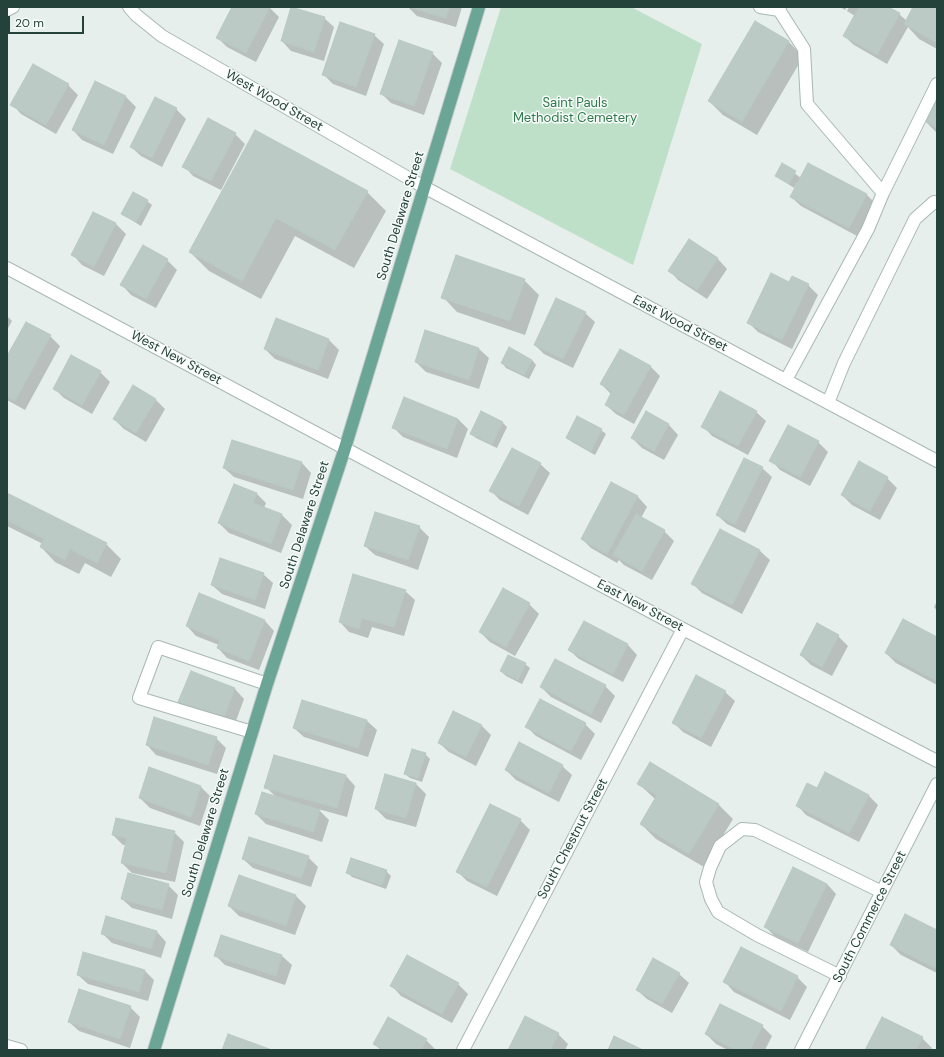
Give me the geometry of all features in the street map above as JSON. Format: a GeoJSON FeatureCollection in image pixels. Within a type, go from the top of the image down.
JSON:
{"type":"FeatureCollection","features":[{"type":"Feature","properties":{"kind":"main road","name":"South Delaware Street"},"geometry":{"type":"LineString","coordinates":[[154,1050],[267,684],[345,448],[479,7]]}},
{"type":"Feature","properties":{"kind":"street"},"geometry":{"type":"LineString","coordinates":[[7,10],[13,7]]}},
{"type":"Feature","properties":{"kind":"street","name":"West Wood Street"},"geometry":{"type":"LineString","coordinates":[[129,7],[136,15],[162,36],[424,187]]}},
{"type":"Feature","properties":{"kind":"street"},"geometry":{"type":"LineString","coordinates":[[760,7],[779,8],[804,48],[807,104],[883,193]]}},
{"type":"Feature","properties":{"kind":"street"},"geometry":{"type":"LineString","coordinates":[[786,380],[868,229],[883,193],[937,84]]}},
{"type":"Feature","properties":{"kind":"street","name":"East Wood Street"},"geometry":{"type":"LineString","coordinates":[[424,187],[937,461]]}},
{"type":"Feature","properties":{"kind":"street"},"geometry":{"type":"LineString","coordinates":[[828,403],[844,363],[915,219],[934,202],[937,203]]}},
{"type":"Feature","properties":{"kind":"street","name":"West New Street"},"geometry":{"type":"LineString","coordinates":[[7,268],[345,448]]}},
{"type":"Feature","properties":{"kind":"street","name":"East New Street"},"geometry":{"type":"LineString","coordinates":[[345,448],[683,629],[937,761]]}},
{"type":"Feature","properties":{"kind":"street","name":"South Chestnut Street"},"geometry":{"type":"LineString","coordinates":[[463,1050],[683,629]]}},
{"type":"Feature","properties":{"kind":"street"},"geometry":{"type":"LineString","coordinates":[[252,732],[139,698],[158,647],[267,684]]}},
{"type":"Feature","properties":{"kind":"street","name":"South Commerce Street"},"geometry":{"type":"LineString","coordinates":[[801,1050],[937,784]]}},
{"type":"Feature","properties":{"kind":"street"},"geometry":{"type":"LineString","coordinates":[[840,976],[757,935],[718,912],[711,899],[706,882],[710,868],[720,846],[742,828],[755,830],[882,892]]}},
{"type":"Feature","properties":{"kind":"street"},"geometry":{"type":"LineString","coordinates":[[7,1046],[21,1050]]}},
{"type":"Feature","properties":{"kind":"green space","name":"Saint Pauls Methodist Cemetery"},"geometry":{"type":"Polygon","coordinates":[[[501,7],[631,7],[702,44],[633,265],[450,169],[501,7]]]}},
{"type":"Feature","properties":{"kind":"building"},"geometry":{"type":"Polygon","coordinates":[[[232,7],[270,7],[246,53],[216,38],[232,7]]]}},
{"type":"Feature","properties":{"kind":"building"},"geometry":{"type":"Polygon","coordinates":[[[291,7],[325,17],[314,52],[281,41],[291,7]]]}},
{"type":"Feature","properties":{"kind":"building"},"geometry":{"type":"Polygon","coordinates":[[[408,7],[449,7],[446,18],[408,7]]]}},
{"type":"Feature","properties":{"kind":"building"},"geometry":{"type":"Polygon","coordinates":[[[859,7],[888,7],[900,13],[877,55],[843,36],[859,7]]]}},
{"type":"Feature","properties":{"kind":"building"},"geometry":{"type":"Polygon","coordinates":[[[913,7],[937,7],[937,43],[904,24],[913,7]]]}},
{"type":"Feature","properties":{"kind":"building"},"geometry":{"type":"Polygon","coordinates":[[[755,21],[789,41],[742,122],[708,101],[755,21]]]}},
{"type":"Feature","properties":{"kind":"building"},"geometry":{"type":"Polygon","coordinates":[[[340,22],[375,34],[356,87],[322,75],[340,22]]]}},
{"type":"Feature","properties":{"kind":"building"},"geometry":{"type":"Polygon","coordinates":[[[399,40],[433,52],[414,106],[380,94],[399,40]]]}},
{"type":"Feature","properties":{"kind":"building"},"geometry":{"type":"Polygon","coordinates":[[[33,64],[69,84],[46,125],[10,105],[33,64]]]}},
{"type":"Feature","properties":{"kind":"building"},"geometry":{"type":"Polygon","coordinates":[[[95,81],[126,96],[104,145],[72,130],[95,81]]]}},
{"type":"Feature","properties":{"kind":"building"},"geometry":{"type":"Polygon","coordinates":[[[937,96],[937,128],[923,120],[937,96]]]}},
{"type":"Feature","properties":{"kind":"building"},"geometry":{"type":"Polygon","coordinates":[[[155,97],[177,108],[152,158],[130,147],[155,97]]]}},
{"type":"Feature","properties":{"kind":"building"},"geometry":{"type":"Polygon","coordinates":[[[208,118],[236,133],[211,181],[182,167],[208,118]]]}},
{"type":"Feature","properties":{"kind":"building"},"geometry":{"type":"Polygon","coordinates":[[[255,130],[368,191],[335,250],[276,218],[242,281],[189,252],[255,130]]]}},
{"type":"Feature","properties":{"kind":"building"},"geometry":{"type":"Polygon","coordinates":[[[782,163],[796,171],[789,184],[775,176],[782,163]]]}},
{"type":"Feature","properties":{"kind":"building"},"geometry":{"type":"Polygon","coordinates":[[[808,163],[867,194],[849,228],[790,197],[808,163]]]}},
{"type":"Feature","properties":{"kind":"building"},"geometry":{"type":"Polygon","coordinates":[[[133,192],[148,200],[136,222],[121,214],[133,192]]]}},
{"type":"Feature","properties":{"kind":"building"},"geometry":{"type":"Polygon","coordinates":[[[93,212],[116,223],[94,267],[71,255],[93,212]]]}},
{"type":"Feature","properties":{"kind":"building"},"geometry":{"type":"Polygon","coordinates":[[[689,239],[718,258],[697,290],[668,271],[689,239]]]}},
{"type":"Feature","properties":{"kind":"building"},"geometry":{"type":"Polygon","coordinates":[[[143,245],[168,259],[146,299],[120,285],[143,245]]]}},
{"type":"Feature","properties":{"kind":"building"},"geometry":{"type":"Polygon","coordinates":[[[456,255],[525,279],[510,321],[441,298],[456,255]]]}},
{"type":"Feature","properties":{"kind":"building"},"geometry":{"type":"Polygon","coordinates":[[[771,273],[789,282],[792,276],[809,284],[782,340],[747,323],[771,273]]]}},
{"type":"Feature","properties":{"kind":"building"},"geometry":{"type":"Polygon","coordinates":[[[556,298],[586,312],[563,359],[534,345],[556,298]]]}},
{"type":"Feature","properties":{"kind":"building"},"geometry":{"type":"Polygon","coordinates":[[[276,318],[329,339],[318,370],[264,349],[276,318]]]}},
{"type":"Feature","properties":{"kind":"building"},"geometry":{"type":"Polygon","coordinates":[[[26,322],[51,335],[15,401],[7,397],[7,356],[26,322]]]}},
{"type":"Feature","properties":{"kind":"building"},"geometry":{"type":"Polygon","coordinates":[[[425,330],[479,348],[469,380],[415,362],[425,330]]]}},
{"type":"Feature","properties":{"kind":"building"},"geometry":{"type":"Polygon","coordinates":[[[509,347],[532,360],[524,375],[501,363],[509,347]]]}},
{"type":"Feature","properties":{"kind":"building"},"geometry":{"type":"Polygon","coordinates":[[[620,349],[651,366],[624,415],[605,405],[612,391],[600,384],[620,349]]]}},
{"type":"Feature","properties":{"kind":"building"},"geometry":{"type":"Polygon","coordinates":[[[71,355],[101,371],[82,405],[53,389],[71,355]]]}},
{"type":"Feature","properties":{"kind":"building"},"geometry":{"type":"Polygon","coordinates":[[[133,385],[156,399],[136,433],[113,419],[133,385]]]}},
{"type":"Feature","properties":{"kind":"building"},"geometry":{"type":"Polygon","coordinates":[[[720,391],[757,411],[738,446],[701,427],[720,391]]]}},
{"type":"Feature","properties":{"kind":"building"},"geometry":{"type":"Polygon","coordinates":[[[404,397],[458,419],[447,449],[392,428],[404,397]]]}},
{"type":"Feature","properties":{"kind":"building"},"geometry":{"type":"Polygon","coordinates":[[[481,411],[503,422],[492,444],[470,434],[481,411]]]}},
{"type":"Feature","properties":{"kind":"building"},"geometry":{"type":"Polygon","coordinates":[[[646,411],[669,424],[654,451],[631,438],[646,411]]]}},
{"type":"Feature","properties":{"kind":"building"},"geometry":{"type":"Polygon","coordinates":[[[577,416],[602,429],[591,451],[566,438],[577,416]]]}},
{"type":"Feature","properties":{"kind":"building"},"geometry":{"type":"Polygon","coordinates":[[[788,425],[819,441],[800,477],[769,461],[788,425]]]}},
{"type":"Feature","properties":{"kind":"building"},"geometry":{"type":"Polygon","coordinates":[[[232,440],[302,462],[293,490],[223,468],[232,440]]]}},
{"type":"Feature","properties":{"kind":"building"},"geometry":{"type":"Polygon","coordinates":[[[512,448],[541,463],[519,506],[489,491],[512,448]]]}},
{"type":"Feature","properties":{"kind":"building"},"geometry":{"type":"Polygon","coordinates":[[[744,458],[763,467],[735,524],[716,515],[744,458]]]}},
{"type":"Feature","properties":{"kind":"building"},"geometry":{"type":"Polygon","coordinates":[[[859,461],[888,477],[870,511],[841,495],[859,461]]]}},
{"type":"Feature","properties":{"kind":"building"},"geometry":{"type":"Polygon","coordinates":[[[611,482],[638,496],[607,554],[581,539],[611,482]]]}},
{"type":"Feature","properties":{"kind":"building"},"geometry":{"type":"Polygon","coordinates":[[[234,484],[257,493],[253,503],[282,514],[271,544],[218,523],[234,484]]]}},
{"type":"Feature","properties":{"kind":"building"},"geometry":{"type":"Polygon","coordinates":[[[7,493],[107,543],[97,563],[70,549],[65,560],[40,547],[44,539],[7,520],[7,493]]]}},
{"type":"Feature","properties":{"kind":"building"},"geometry":{"type":"Polygon","coordinates":[[[375,512],[420,526],[408,560],[364,546],[375,512]]]}},
{"type":"Feature","properties":{"kind":"building"},"geometry":{"type":"Polygon","coordinates":[[[636,514],[665,530],[642,571],[613,555],[636,514]]]}},
{"type":"Feature","properties":{"kind":"building"},"geometry":{"type":"Polygon","coordinates":[[[720,529],[760,550],[732,605],[691,584],[720,529]]]}},
{"type":"Feature","properties":{"kind":"building"},"geometry":{"type":"Polygon","coordinates":[[[220,558],[264,573],[255,600],[211,585],[220,558]]]}},
{"type":"Feature","properties":{"kind":"building"},"geometry":{"type":"Polygon","coordinates":[[[353,574],[406,590],[394,627],[362,618],[359,629],[339,622],[353,574]]]}},
{"type":"Feature","properties":{"kind":"building"},"geometry":{"type":"Polygon","coordinates":[[[503,588],[530,603],[506,647],[479,632],[503,588]]]}},
{"type":"Feature","properties":{"kind":"building"},"geometry":{"type":"Polygon","coordinates":[[[199,593],[265,620],[249,661],[217,648],[220,640],[186,626],[199,593]]]}},
{"type":"Feature","properties":{"kind":"building"},"geometry":{"type":"Polygon","coordinates":[[[903,619],[937,637],[937,681],[885,653],[903,619]]]}},
{"type":"Feature","properties":{"kind":"building"},"geometry":{"type":"Polygon","coordinates":[[[584,621],[628,644],[613,674],[568,650],[584,621]]]}},
{"type":"Feature","properties":{"kind":"building"},"geometry":{"type":"Polygon","coordinates":[[[817,623],[839,635],[822,667],[800,655],[817,623]]]}},
{"type":"Feature","properties":{"kind":"building"},"geometry":{"type":"Polygon","coordinates":[[[508,655],[526,663],[518,680],[500,671],[508,655]]]}},
{"type":"Feature","properties":{"kind":"building"},"geometry":{"type":"Polygon","coordinates":[[[555,659],[606,685],[591,714],[540,687],[555,659]]]}},
{"type":"Feature","properties":{"kind":"building"},"geometry":{"type":"Polygon","coordinates":[[[191,671],[235,688],[223,720],[178,702],[191,671]]]}},
{"type":"Feature","properties":{"kind":"building"},"geometry":{"type":"Polygon","coordinates":[[[696,675],[726,691],[701,738],[672,723],[696,675]]]}},
{"type":"Feature","properties":{"kind":"building"},"geometry":{"type":"Polygon","coordinates":[[[540,699],[586,723],[571,751],[525,727],[540,699]]]}},
{"type":"Feature","properties":{"kind":"building"},"geometry":{"type":"Polygon","coordinates":[[[302,700],[367,720],[358,748],[293,728],[302,700]]]}},
{"type":"Feature","properties":{"kind":"building"},"geometry":{"type":"Polygon","coordinates":[[[453,711],[482,725],[466,757],[438,743],[453,711]]]}},
{"type":"Feature","properties":{"kind":"building"},"geometry":{"type":"Polygon","coordinates":[[[154,717],[217,737],[208,765],[146,745],[154,717]]]}},
{"type":"Feature","properties":{"kind":"building"},"geometry":{"type":"Polygon","coordinates":[[[519,742],[563,765],[549,793],[505,770],[519,742]]]}},
{"type":"Feature","properties":{"kind":"building"},"geometry":{"type":"Polygon","coordinates":[[[412,749],[426,753],[418,778],[404,774],[412,749]]]}},
{"type":"Feature","properties":{"kind":"building"},"geometry":{"type":"Polygon","coordinates":[[[274,755],[346,775],[337,808],[264,788],[274,755]]]}},
{"type":"Feature","properties":{"kind":"building"},"geometry":{"type":"Polygon","coordinates":[[[650,762],[719,804],[689,854],[640,824],[657,795],[637,784],[650,762]]]}},
{"type":"Feature","properties":{"kind":"building"},"geometry":{"type":"Polygon","coordinates":[[[149,767],[201,786],[191,817],[139,798],[149,767]]]}},
{"type":"Feature","properties":{"kind":"building"},"geometry":{"type":"Polygon","coordinates":[[[825,772],[869,795],[849,833],[796,806],[807,783],[817,788],[825,772]]]}},
{"type":"Feature","properties":{"kind":"building"},"geometry":{"type":"Polygon","coordinates":[[[385,774],[416,783],[406,818],[375,809],[385,774]]]}},
{"type":"Feature","properties":{"kind":"building"},"geometry":{"type":"Polygon","coordinates":[[[262,792],[320,810],[313,832],[255,814],[262,792]]]}},
{"type":"Feature","properties":{"kind":"building"},"geometry":{"type":"Polygon","coordinates":[[[490,804],[521,819],[487,887],[456,872],[490,804]]]}},
{"type":"Feature","properties":{"kind":"building"},"geometry":{"type":"Polygon","coordinates":[[[116,818],[175,831],[166,873],[121,863],[127,838],[112,835],[116,818]]]}},
{"type":"Feature","properties":{"kind":"building"},"geometry":{"type":"Polygon","coordinates":[[[249,837],[309,856],[301,878],[242,859],[249,837]]]}},
{"type":"Feature","properties":{"kind":"building"},"geometry":{"type":"Polygon","coordinates":[[[351,858],[387,870],[382,885],[346,873],[351,858]]]}},
{"type":"Feature","properties":{"kind":"building"},"geometry":{"type":"Polygon","coordinates":[[[793,867],[827,884],[798,943],[764,927],[793,867]]]}},
{"type":"Feature","properties":{"kind":"building"},"geometry":{"type":"Polygon","coordinates":[[[128,873],[169,884],[162,910],[121,899],[128,873]]]}},
{"type":"Feature","properties":{"kind":"building"},"geometry":{"type":"Polygon","coordinates":[[[239,875],[296,895],[286,926],[228,906],[239,875]]]}},
{"type":"Feature","properties":{"kind":"building"},"geometry":{"type":"Polygon","coordinates":[[[905,914],[937,930],[937,963],[935,968],[890,945],[905,914]]]}},
{"type":"Feature","properties":{"kind":"building"},"geometry":{"type":"Polygon","coordinates":[[[106,916],[157,931],[151,949],[101,934],[106,916]]]}},
{"type":"Feature","properties":{"kind":"building"},"geometry":{"type":"Polygon","coordinates":[[[221,935],[282,955],[276,976],[214,956],[221,935]]]}},
{"type":"Feature","properties":{"kind":"building"},"geometry":{"type":"Polygon","coordinates":[[[741,947],[798,976],[781,1011],[723,982],[741,947]]]}},
{"type":"Feature","properties":{"kind":"building"},"geometry":{"type":"Polygon","coordinates":[[[83,952],[145,970],[139,992],[77,975],[83,952]]]}},
{"type":"Feature","properties":{"kind":"building"},"geometry":{"type":"Polygon","coordinates":[[[407,955],[459,983],[442,1014],[390,986],[407,955]]]}},
{"type":"Feature","properties":{"kind":"building"},"geometry":{"type":"Polygon","coordinates":[[[653,958],[680,973],[662,1004],[636,990],[653,958]]]}},
{"type":"Feature","properties":{"kind":"building"},"geometry":{"type":"Polygon","coordinates":[[[79,989],[131,1006],[120,1039],[68,1022],[79,989]]]}},
{"type":"Feature","properties":{"kind":"building"},"geometry":{"type":"Polygon","coordinates":[[[720,1004],[763,1025],[750,1050],[736,1050],[705,1034],[720,1004]]]}},
{"type":"Feature","properties":{"kind":"building"},"geometry":{"type":"Polygon","coordinates":[[[525,1016],[559,1033],[550,1050],[508,1050],[525,1016]]]}},
{"type":"Feature","properties":{"kind":"building"},"geometry":{"type":"Polygon","coordinates":[[[388,1017],[427,1039],[421,1050],[384,1050],[373,1044],[388,1017]]]}},
{"type":"Feature","properties":{"kind":"building"},"geometry":{"type":"Polygon","coordinates":[[[882,1017],[923,1037],[916,1050],[865,1050],[882,1017]]]}},
{"type":"Feature","properties":{"kind":"building"},"geometry":{"type":"Polygon","coordinates":[[[228,1034],[272,1050],[222,1050],[228,1034]]]}},
{"type":"Feature","properties":{"kind":"building"},"geometry":{"type":"Polygon","coordinates":[[[614,1036],[643,1050],[608,1050],[614,1036]]]}}]}
